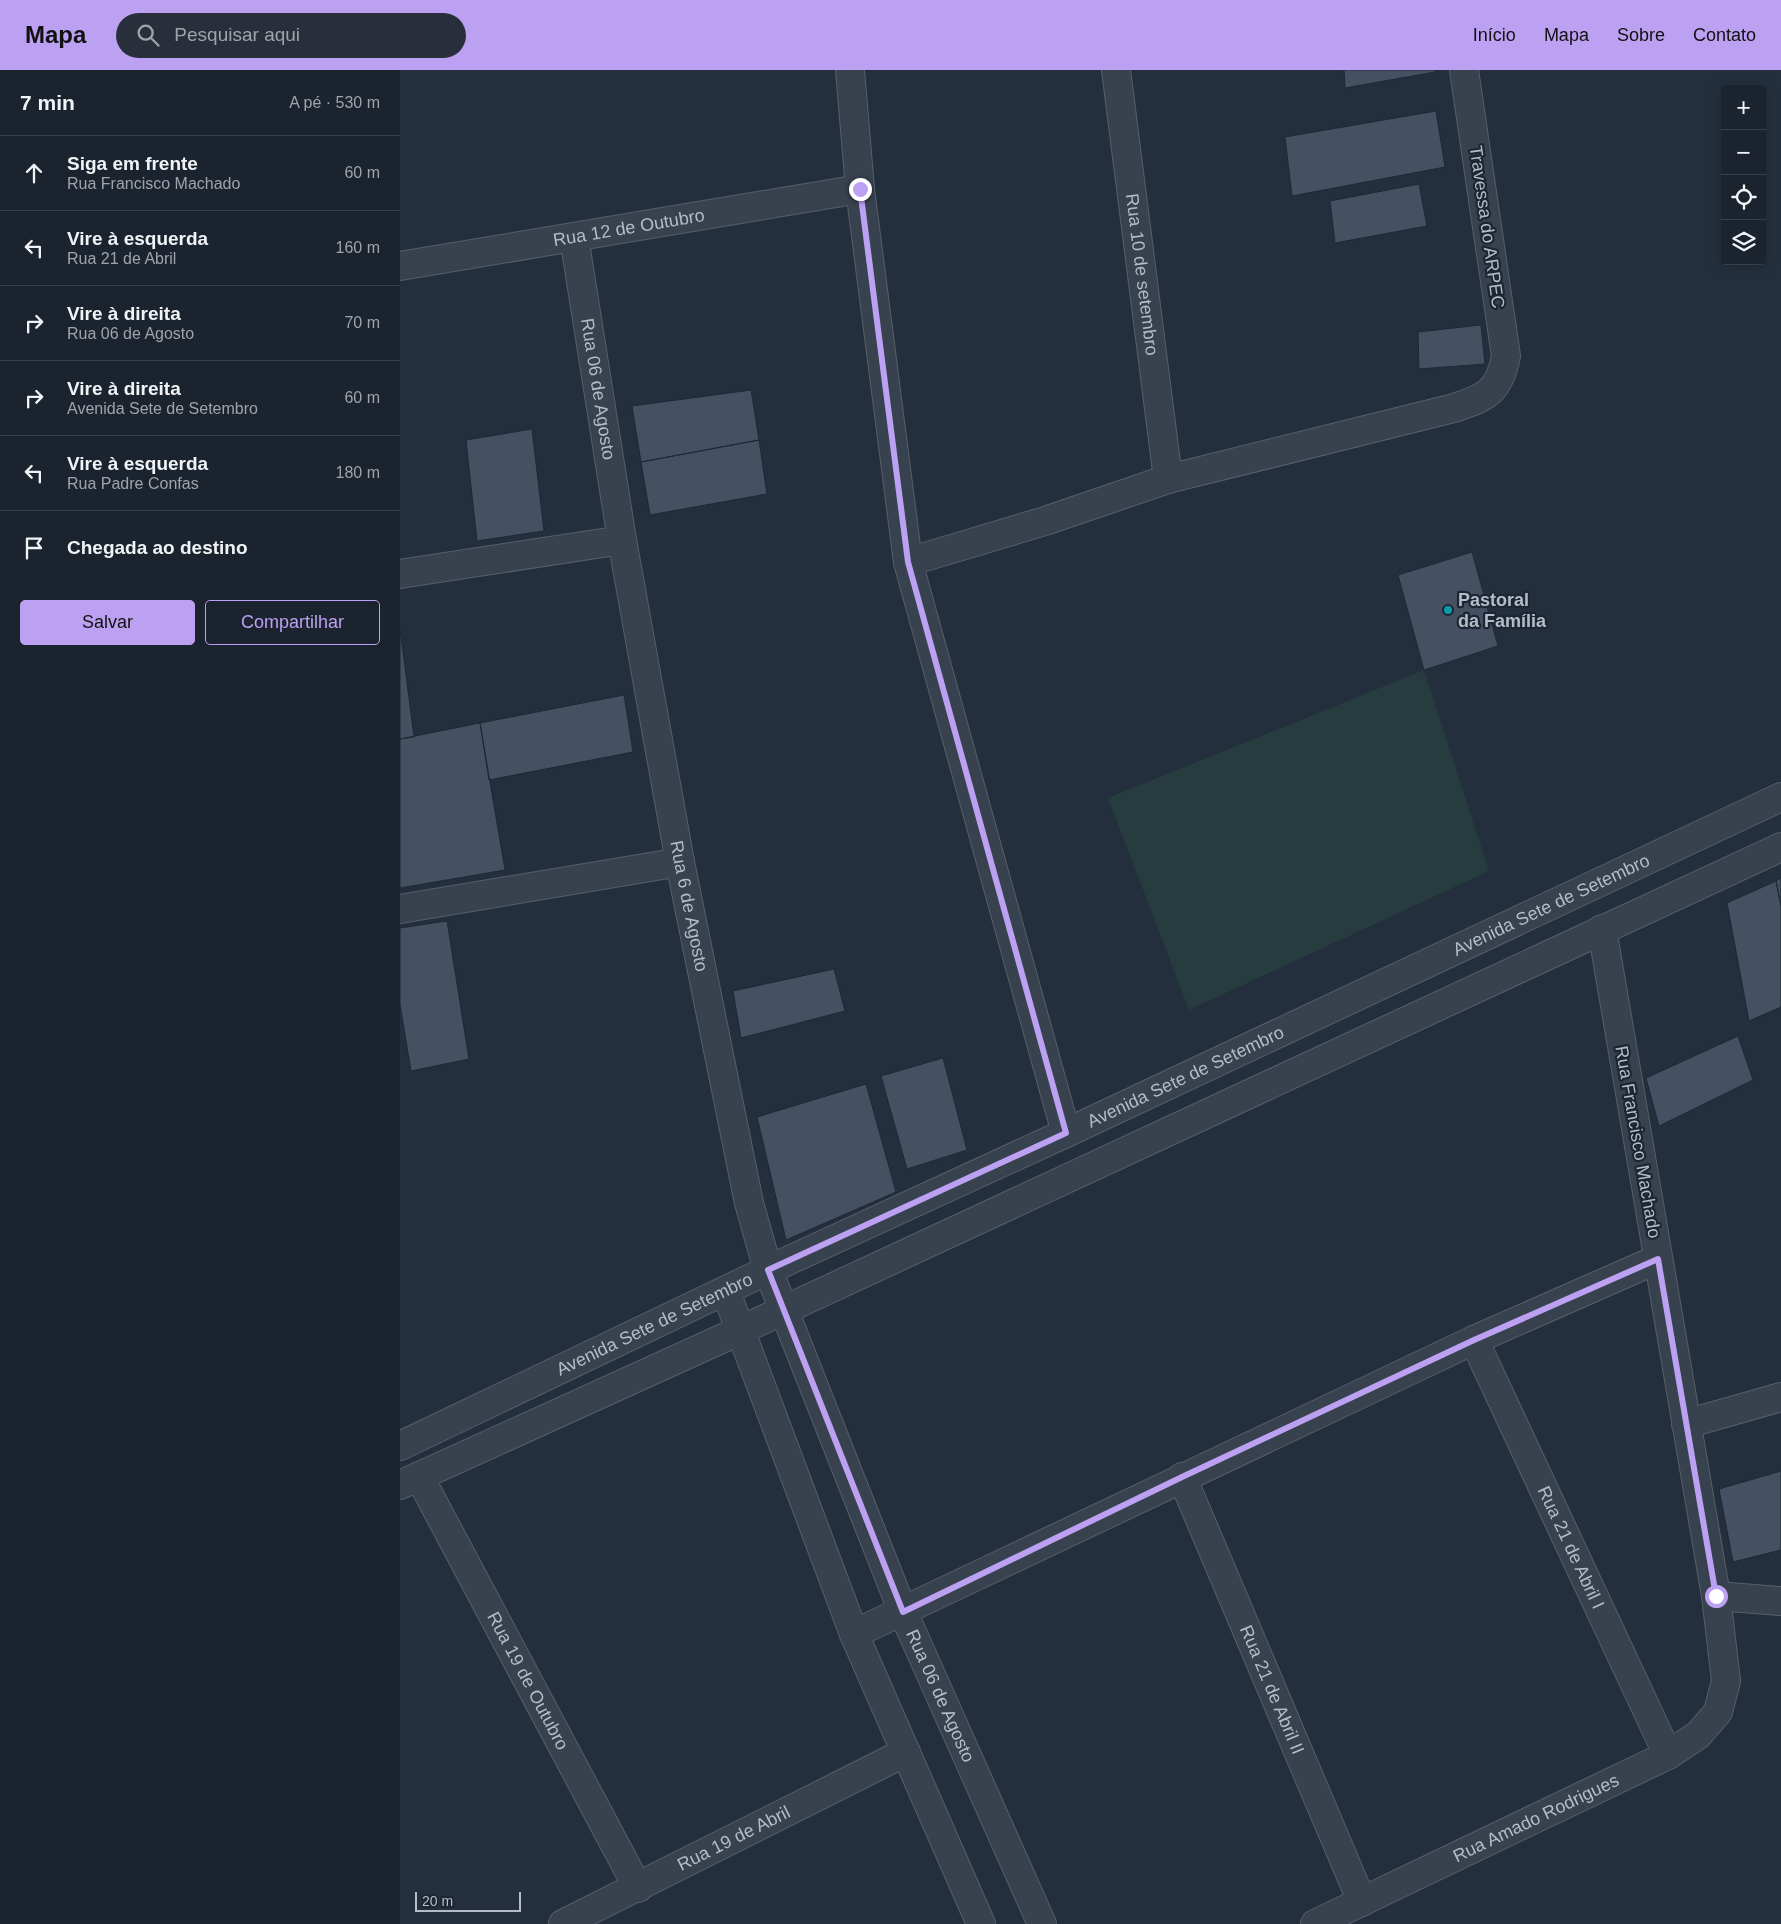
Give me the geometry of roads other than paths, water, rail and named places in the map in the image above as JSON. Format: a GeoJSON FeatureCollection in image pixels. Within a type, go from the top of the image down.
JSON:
{"type":"FeatureCollection","features":[{"type":"Feature","properties":{"kind":"street"},"geometry":{"type":"LineString","coordinates":[[850,70],[860,189],[908,562],[1066,1133]]}},
{"type":"Feature","properties":{"kind":"street","name":"Rua 10 de setembro"},"geometry":{"type":"LineString","coordinates":[[1116,70],[1168,479]]}},
{"type":"Feature","properties":{"kind":"street","name":"Travessa do ARPEC"},"geometry":{"type":"LineString","coordinates":[[1168,479],[1454,408],[1486,395],[1497,384],[1502,374],[1506,356],[1464,70]]}},
{"type":"Feature","properties":{"kind":"street","name":"Rua 12 de Outubro"},"geometry":{"type":"LineString","coordinates":[[400,266],[860,189]]}},
{"type":"Feature","properties":{"kind":"street","name":"Rua 06 de Agosto"},"geometry":{"type":"LineString","coordinates":[[574,237],[622,540]]}},
{"type":"Feature","properties":{"kind":"street"},"geometry":{"type":"LineString","coordinates":[[908,562],[1045,521],[1168,479]]}},
{"type":"Feature","properties":{"kind":"street"},"geometry":{"type":"LineString","coordinates":[[400,574],[622,540]]}},
{"type":"Feature","properties":{"kind":"street","name":"Rua 6 de Agosto"},"geometry":{"type":"LineString","coordinates":[[622,540],[680,862],[749,1203],[768,1270]]}},
{"type":"Feature","properties":{"kind":"street","name":"Avenida Sete de Setembro"},"geometry":{"type":"LineString","coordinates":[[401,1442],[726,1292],[768,1270],[1066,1133],[1781,797]]}},
{"type":"Feature","properties":{"kind":"street"},"geometry":{"type":"LineString","coordinates":[[409,1481],[741,1330],[1781,847]]}},
{"type":"Feature","properties":{"kind":"street"},"geometry":{"type":"LineString","coordinates":[[400,909],[680,862]]}},
{"type":"Feature","properties":{"kind":"street","name":"Rua Francisco Machado"},"geometry":{"type":"LineString","coordinates":[[1602,929],[1716,1596],[1726,1682]]}},
{"type":"Feature","properties":{"kind":"street"},"geometry":{"type":"LineString","coordinates":[[854,1634],[1474,1340],[1658,1259]]}},
{"type":"Feature","properties":{"kind":"street","name":"Rua 06 de Agosto"},"geometry":{"type":"LineString","coordinates":[[768,1270],[903,1612],[1042,1924]]}},
{"type":"Feature","properties":{"kind":"street"},"geometry":{"type":"LineString","coordinates":[[726,1292],[854,1634],[981,1924]]}},
{"type":"Feature","properties":{"kind":"street","name":"Rua 21 de Abril I"},"geometry":{"type":"LineString","coordinates":[[1474,1340],[1668,1755]]}},
{"type":"Feature","properties":{"kind":"street"},"geometry":{"type":"LineString","coordinates":[[1686,1424],[1781,1397]]}},
{"type":"Feature","properties":{"kind":"street","name":"Rua 21 de Abril II"},"geometry":{"type":"LineString","coordinates":[[1182,1477],[1362,1902]]}},
{"type":"Feature","properties":{"kind":"street","name":"Rua 19 de Outubro"},"geometry":{"type":"LineString","coordinates":[[409,1481],[638,1888]]}},
{"type":"Feature","properties":{"kind":"street"},"geometry":{"type":"LineString","coordinates":[[1716,1596],[1781,1602]]}},
{"type":"Feature","properties":{"kind":"street","name":"Rua Amado Rodrigues"},"geometry":{"type":"LineString","coordinates":[[1315,1924],[1668,1755],[1698,1735],[1718,1712],[1726,1682]]}},
{"type":"Feature","properties":{"kind":"street","name":"Rua 19 de Abril"},"geometry":{"type":"LineString","coordinates":[[563,1924],[906,1752]]}},
{"type":"Feature","properties":{"kind":"place","name":"Pastoral da Família"},"geometry":{"type":"Point","coordinates":[1448,610]}}]}
